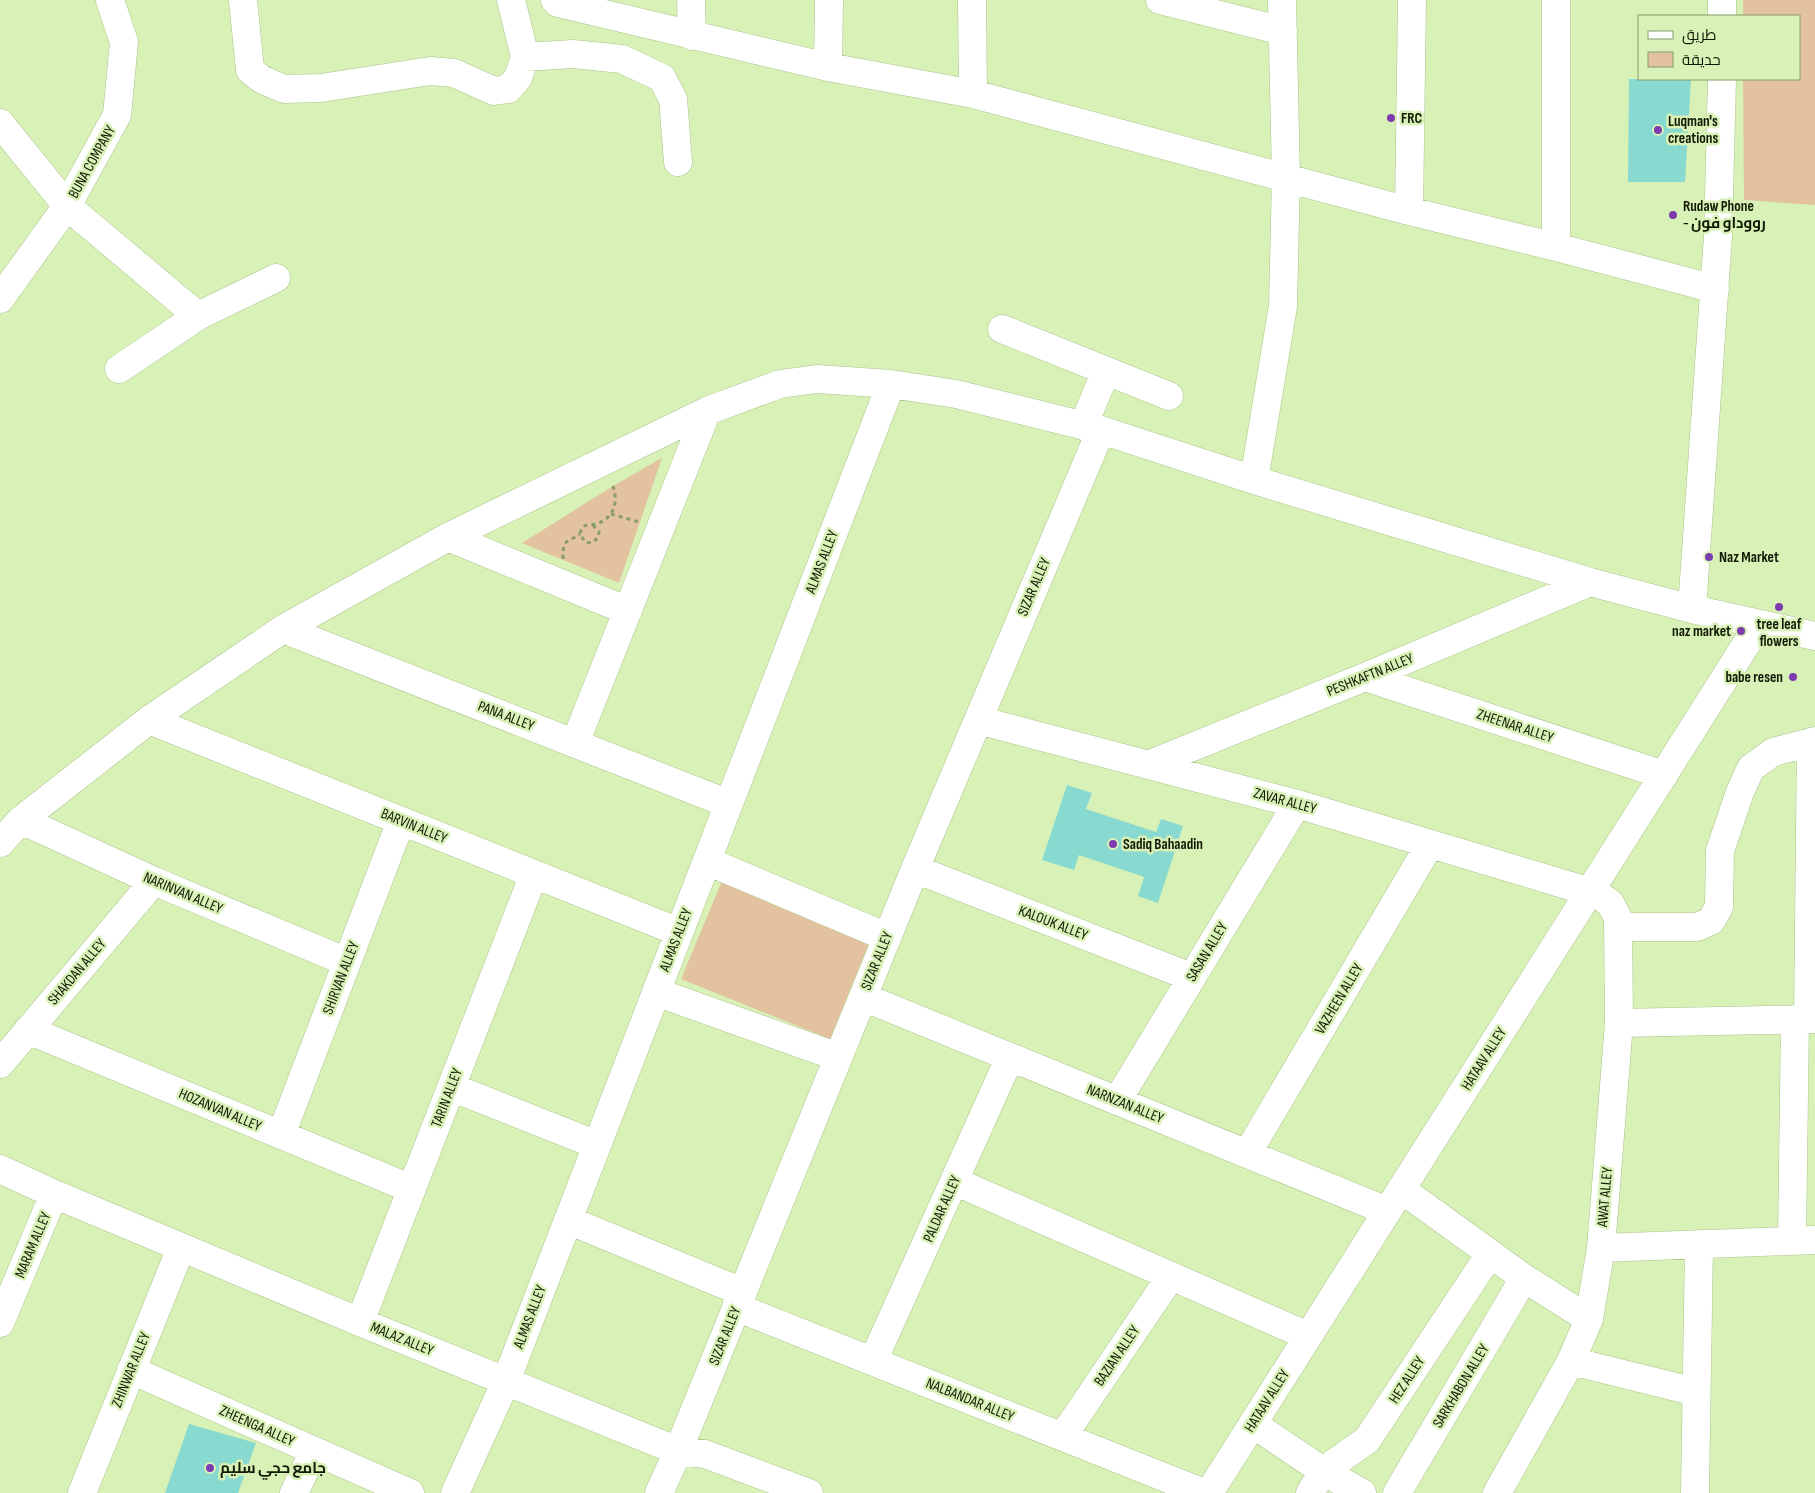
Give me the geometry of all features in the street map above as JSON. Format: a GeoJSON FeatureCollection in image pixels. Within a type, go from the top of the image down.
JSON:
{"type":"FeatureCollection","features":[{"type":"Feature","properties":{"kind":"street","name":"BUNA COMPANY"},"geometry":{"type":"LineString","coordinates":[[0,299],[68,206],[117,115],[124,42],[110,0]]}},
{"type":"Feature","properties":{"kind":"street"},"geometry":{"type":"LineString","coordinates":[[243,0],[250,70],[261,79],[284,89],[321,88],[430,71],[454,73],[494,91],[508,89],[518,78],[525,57],[511,0]]}},
{"type":"Feature","properties":{"kind":"street"},"geometry":{"type":"LineString","coordinates":[[555,0],[558,3],[692,36],[828,67],[973,94],[1409,211],[1716,289]]}},
{"type":"Feature","properties":{"kind":"street"},"geometry":{"type":"LineString","coordinates":[[691,0],[692,36]]}},
{"type":"Feature","properties":{"kind":"street"},"geometry":{"type":"LineString","coordinates":[[828,67],[829,0]]}},
{"type":"Feature","properties":{"kind":"street"},"geometry":{"type":"LineString","coordinates":[[972,0],[973,94]]}},
{"type":"Feature","properties":{"kind":"street"},"geometry":{"type":"LineString","coordinates":[[1160,0],[1282,31]]}},
{"type":"Feature","properties":{"kind":"street"},"geometry":{"type":"LineString","coordinates":[[1254,480],[1283,306],[1286,177],[1282,0]]}},
{"type":"Feature","properties":{"kind":"street"},"geometry":{"type":"LineString","coordinates":[[1409,211],[1412,0]]}},
{"type":"Feature","properties":{"kind":"street"},"geometry":{"type":"LineString","coordinates":[[1556,0],[1556,247]]}},
{"type":"Feature","properties":{"kind":"street"},"geometry":{"type":"LineString","coordinates":[[1722,0],[1722,15]]}},
{"type":"Feature","properties":{"kind":"street"},"geometry":{"type":"LineString","coordinates":[[525,57],[573,54],[622,59],[662,78],[673,99],[678,162]]}},
{"type":"Feature","properties":{"kind":"street"},"geometry":{"type":"LineString","coordinates":[[1692,609],[1716,289],[1722,80]]}},
{"type":"Feature","properties":{"kind":"street","name":"BUNA COMPANY"},"geometry":{"type":"LineString","coordinates":[[0,123],[68,206],[198,316]]}},
{"type":"Feature","properties":{"kind":"street"},"geometry":{"type":"LineString","coordinates":[[118,369],[198,316],[276,278]]}},
{"type":"Feature","properties":{"kind":"street"},"geometry":{"type":"LineString","coordinates":[[1002,329],[1169,396]]}},
{"type":"Feature","properties":{"kind":"street","name":"SIZAR ALLEY"},"geometry":{"type":"LineString","coordinates":[[659,1493],[978,720],[1092,428],[1106,371]]}},
{"type":"Feature","properties":{"kind":"street"},"geometry":{"type":"LineString","coordinates":[[0,842],[21,820],[148,720],[283,629],[448,537],[707,411],[780,384],[808,380],[891,384],[956,394],[1092,428],[1254,480],[1590,582],[1692,609],[1815,636]]}},
{"type":"Feature","properties":{"kind":"street","name":"ALMAS ALLEY"},"geometry":{"type":"LineString","coordinates":[[455,1493],[506,1381],[891,384]]}},
{"type":"Feature","properties":{"kind":"street"},"geometry":{"type":"LineString","coordinates":[[575,743],[707,411]]}},
{"type":"Feature","properties":{"kind":"street"},"geometry":{"type":"LineString","coordinates":[[448,537],[628,611]]}},
{"type":"Feature","properties":{"kind":"street","name":"PESHKAFTN ALLEY"},"geometry":{"type":"LineString","coordinates":[[1148,765],[1365,677],[1590,582]]}},
{"type":"Feature","properties":{"kind":"street","name":"HATAAV ALLEY"},"geometry":{"type":"LineString","coordinates":[[1209,1493],[1760,624]]}},
{"type":"Feature","properties":{"kind":"street","name":"PANA ALLEY"},"geometry":{"type":"LineString","coordinates":[[283,629],[729,804]]}},
{"type":"Feature","properties":{"kind":"street","name":"ZHEENAR ALLEY"},"geometry":{"type":"LineString","coordinates":[[1365,677],[1664,775]]}},
{"type":"Feature","properties":{"kind":"street","name":"BARVIN ALLEY"},"geometry":{"type":"LineString","coordinates":[[148,720],[680,932]]}},
{"type":"Feature","properties":{"kind":"street","name":"ZAVAR ALLEY"},"geometry":{"type":"LineString","coordinates":[[978,720],[1297,804],[1590,892]]}},
{"type":"Feature","properties":{"kind":"street"},"geometry":{"type":"LineString","coordinates":[[1601,1248],[1804,1240],[1806,1019],[1813,741],[1773,752],[1751,768],[1740,792],[1720,851],[1719,907],[1711,921],[1697,927],[1619,927]]}},
{"type":"Feature","properties":{"kind":"street","name":"SASAN ALLEY"},"geometry":{"type":"LineString","coordinates":[[1117,1101],[1297,804]]}},
{"type":"Feature","properties":{"kind":"street","name":"NARINVAN ALLEY"},"geometry":{"type":"LineString","coordinates":[[21,820],[154,881],[347,962]]}},
{"type":"Feature","properties":{"kind":"street","name":"SHIRVAN ALLEY"},"geometry":{"type":"LineString","coordinates":[[280,1135],[401,822]]}},
{"type":"Feature","properties":{"kind":"street","name":"VAZHEEN ALLEY"},"geometry":{"type":"LineString","coordinates":[[1247,1154],[1430,844]]}},
{"type":"Feature","properties":{"kind":"street"},"geometry":{"type":"LineString","coordinates":[[707,861],[887,937]]}},
{"type":"Feature","properties":{"kind":"street","name":"KALOUK ALLEY"},"geometry":{"type":"LineString","coordinates":[[915,869],[1191,978]]}},
{"type":"Feature","properties":{"kind":"street","name":"TARIN ALLEY"},"geometry":{"type":"LineString","coordinates":[[360,1322],[534,874]]}},
{"type":"Feature","properties":{"kind":"street","name":"SHAKDAN ALLEY"},"geometry":{"type":"LineString","coordinates":[[0,1064],[154,881]]}},
{"type":"Feature","properties":{"kind":"street","name":"AWAT ALLEY"},"geometry":{"type":"LineString","coordinates":[[1497,1493],[1571,1361],[1589,1319],[1601,1248],[1619,1023],[1619,927],[1618,918],[1610,903],[1597,894],[1590,892]]}},
{"type":"Feature","properties":{"kind":"street"},"geometry":{"type":"LineString","coordinates":[[656,992],[838,1057]]}},
{"type":"Feature","properties":{"kind":"street","name":"NARNZAN ALLEY"},"geometry":{"type":"LineString","coordinates":[[863,997],[1247,1154],[1394,1200],[1490,1254],[1589,1319]]}},
{"type":"Feature","properties":{"kind":"street"},"geometry":{"type":"LineString","coordinates":[[1619,1023],[1806,1019]]}},
{"type":"Feature","properties":{"kind":"street","name":"HOZANVAN ALLEY"},"geometry":{"type":"LineString","coordinates":[[28,1030],[412,1189]]}},
{"type":"Feature","properties":{"kind":"street","name":"PALDAR ALLEY"},"geometry":{"type":"LineString","coordinates":[[873,1361],[1010,1057]]}},
{"type":"Feature","properties":{"kind":"street"},"geometry":{"type":"LineString","coordinates":[[451,1087],[597,1145]]}},
{"type":"Feature","properties":{"kind":"street","name":"MALAZ ALLEY"},"geometry":{"type":"LineString","coordinates":[[0,1169],[181,1248],[678,1450],[705,1454],[809,1493]]}},
{"type":"Feature","properties":{"kind":"street"},"geometry":{"type":"LineString","coordinates":[[954,1181],[1308,1336]]}},
{"type":"Feature","properties":{"kind":"street","name":"MARAM ALLEY"},"geometry":{"type":"LineString","coordinates":[[1,1320],[54,1194]]}},
{"type":"Feature","properties":{"kind":"street","name":"NALBANDAR ALLEY"},"geometry":{"type":"LineString","coordinates":[[568,1220],[873,1361],[1204,1493]]}},
{"type":"Feature","properties":{"kind":"street"},"geometry":{"type":"LineString","coordinates":[[1695,1493],[1699,1244]]}},
{"type":"Feature","properties":{"kind":"street","name":"ZHINWAR ALLEY"},"geometry":{"type":"LineString","coordinates":[[82,1493],[181,1248]]}},
{"type":"Feature","properties":{"kind":"street","name":"HEZ ALLEY"},"geometry":{"type":"LineString","coordinates":[[1317,1482],[1367,1440],[1490,1254]]}},
{"type":"Feature","properties":{"kind":"street","name":"BAZIAN ALLEY"},"geometry":{"type":"LineString","coordinates":[[1063,1436],[1171,1276]]}},
{"type":"Feature","properties":{"kind":"street","name":"SARKHABON ALLEY"},"geometry":{"type":"LineString","coordinates":[[1397,1493],[1524,1278]]}},
{"type":"Feature","properties":{"kind":"street"},"geometry":{"type":"LineString","coordinates":[[1571,1361],[1696,1392]]}},
{"type":"Feature","properties":{"kind":"street","name":"ZHEENGA ALLEY"},"geometry":{"type":"LineString","coordinates":[[131,1370],[410,1493]]}},
{"type":"Feature","properties":{"kind":"street"},"geometry":{"type":"LineString","coordinates":[[1253,1424],[1317,1482],[1362,1493]]}},
{"type":"Feature","properties":{"kind":"street"},"geometry":{"type":"LineString","coordinates":[[294,1493],[314,1451]]}},
{"type":"Feature","properties":{"kind":"path"},"geometry":{"type":"LineString","coordinates":[[556,582],[563,560],[564,544],[568,539],[580,534],[584,526],[593,525],[611,514],[615,506],[613,486]]}},
{"type":"Feature","properties":{"kind":"path"},"geometry":{"type":"LineString","coordinates":[[611,514],[639,522]]}},
{"type":"Feature","properties":{"kind":"path"},"geometry":{"type":"LineString","coordinates":[[580,534],[585,542],[591,543],[596,540],[599,532],[593,525]]}},
{"type":"Feature","properties":{"kind":"green space"},"geometry":{"type":"Polygon","coordinates":[[[1743,0],[1815,0],[1815,205],[1744,200],[1743,80],[1800,80],[1800,15],[1743,15],[1743,0]]]}},
{"type":"Feature","properties":{"kind":"green space"},"geometry":{"type":"Polygon","coordinates":[[[662,458],[619,583],[522,543],[613,486],[662,458]]]}},
{"type":"Feature","properties":{"kind":"green space"},"geometry":{"type":"Polygon","coordinates":[[[722,881],[870,941],[830,1039],[681,979],[722,881]]]}},
{"type":"Feature","properties":{"kind":"building","name":"Luqman's creations"},"geometry":{"type":"Polygon","coordinates":[[[1629,79],[1691,80],[1685,182],[1628,182],[1629,79]]]}},
{"type":"Feature","properties":{"kind":"building","name":"Sadiq Bahaadin"},"geometry":{"type":"Polygon","coordinates":[[[1067,785],[1092,793],[1086,809],[1156,832],[1161,819],[1183,826],[1158,903],[1138,896],[1144,877],[1079,855],[1074,870],[1042,860],[1067,785]]]}},
{"type":"Feature","properties":{"kind":"building","name":"جامع حجي سليم"},"geometry":{"type":"Polygon","coordinates":[[[189,1424],[256,1443],[238,1493],[165,1493],[189,1424]]]}},
{"type":"Feature","properties":{"kind":"place","name":"FRC"},"geometry":{"type":"Point","coordinates":[1391,118]}},
{"type":"Feature","properties":{"kind":"place","name":"Luqman's creations"},"geometry":{"type":"Point","coordinates":[1658,130]}},
{"type":"Feature","properties":{"kind":"place","name":"Rudaw Phone - رووداو فون"},"geometry":{"type":"Point","coordinates":[1673,215]}},
{"type":"Feature","properties":{"kind":"place","name":"Naz Market"},"geometry":{"type":"Point","coordinates":[1709,557]}},
{"type":"Feature","properties":{"kind":"place","name":"tree leaf flowers"},"geometry":{"type":"Point","coordinates":[1779,607]}},
{"type":"Feature","properties":{"kind":"place","name":"naz market"},"geometry":{"type":"Point","coordinates":[1741,631]}},
{"type":"Feature","properties":{"kind":"place","name":"babe resen"},"geometry":{"type":"Point","coordinates":[1793,677]}},
{"type":"Feature","properties":{"kind":"place","name":"Sadiq Bahaadin"},"geometry":{"type":"Point","coordinates":[1113,844]}},
{"type":"Feature","properties":{"kind":"place","name":"جامع حجي سليم"},"geometry":{"type":"Point","coordinates":[210,1468]}}]}
